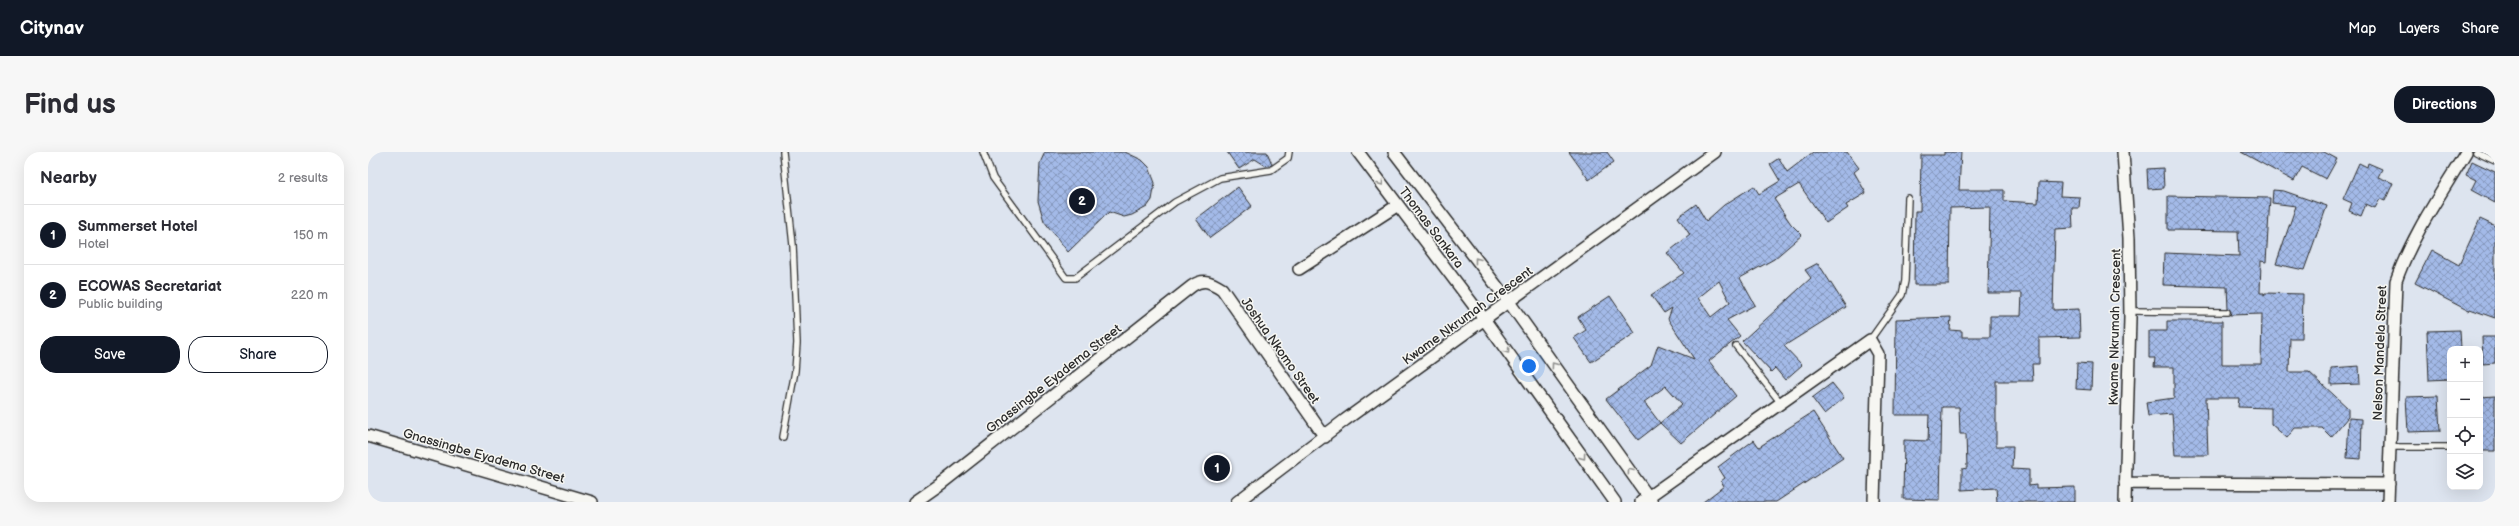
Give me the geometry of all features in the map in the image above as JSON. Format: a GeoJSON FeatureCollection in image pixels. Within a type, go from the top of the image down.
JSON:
{"type":"FeatureCollection","features":[{"type":"Feature","properties":{"kind":"street"},"geometry":{"type":"LineString","coordinates":[[1394,152],[1508,302],[1647,500],[1870,340],[1878,354],[1874,502]]}},
{"type":"Feature","properties":{"kind":"street","name":"Kwame Nkrumah Crescent"},"geometry":{"type":"LineString","coordinates":[[1237,502],[1714,152]]}},
{"type":"Feature","properties":{"kind":"street","name":"Kwame Nkrumah Crescent"},"geometry":{"type":"LineString","coordinates":[[2123,152],[2129,238],[2125,502]]}},
{"type":"Feature","properties":{"kind":"street","name":"Nelson Mandela Street"},"geometry":{"type":"LineString","coordinates":[[2388,502],[2396,281],[2403,261],[2420,228],[2466,152]]}},
{"type":"Feature","properties":{"kind":"street","name":"Thomas Sankara"},"geometry":{"type":"LineString","coordinates":[[1360,153],[1484,320],[1615,502]]}},
{"type":"Feature","properties":{"kind":"street"},"geometry":{"type":"LineString","coordinates":[[1299,269],[1398,205]]}},
{"type":"Feature","properties":{"kind":"street","name":"Gnassingbe Eyadema Street"},"geometry":{"type":"LineString","coordinates":[[915,502],[1192,286],[1203,281],[1211,282]]}},
{"type":"Feature","properties":{"kind":"street","name":"Joshua Nkomo Street"},"geometry":{"type":"LineString","coordinates":[[1211,282],[1222,289],[1324,437]]}},
{"type":"Feature","properties":{"kind":"street","name":"Gnassingbe Eyadema Street"},"geometry":{"type":"LineString","coordinates":[[368,436],[592,502]]}},
{"type":"Feature","properties":{"kind":"street"},"geometry":{"type":"LineString","coordinates":[[2125,483],[2389,484]]}},
{"type":"Feature","properties":{"kind":"lane"},"geometry":{"type":"LineString","coordinates":[[782,437],[795,371],[797,343],[793,244],[783,152]]}},
{"type":"Feature","properties":{"kind":"lane"},"geometry":{"type":"LineString","coordinates":[[983,152],[993,178],[1066,278],[1075,278],[1175,202],[1220,178],[1271,170],[1288,158],[1289,152]]}},
{"type":"Feature","properties":{"kind":"lane"},"geometry":{"type":"LineString","coordinates":[[2476,152],[2495,161]]}},
{"type":"Feature","properties":{"kind":"lane"},"geometry":{"type":"LineString","coordinates":[[1870,340],[1902,295],[1905,281],[1908,198]]}},
{"type":"Feature","properties":{"kind":"lane"},"geometry":{"type":"LineString","coordinates":[[2129,311],[2227,312]]}},
{"type":"Feature","properties":{"kind":"lane"},"geometry":{"type":"LineString","coordinates":[[1736,346],[1781,403]]}},
{"type":"Feature","properties":{"kind":"lane"},"geometry":{"type":"LineString","coordinates":[[2390,447],[2447,448]]}},
{"type":"Feature","properties":{"kind":"building"},"geometry":{"type":"Polygon","coordinates":[[[1045,152],[1125,152],[1142,160],[1149,167],[1155,183],[1152,200],[1147,207],[1132,215],[1124,217],[1109,212],[1068,252],[1044,221],[1038,201],[1040,163],[1045,152]]]}},
{"type":"Feature","properties":{"kind":"building"},"geometry":{"type":"Polygon","coordinates":[[[1227,152],[1267,152],[1272,164],[1266,166],[1255,159],[1239,169],[1227,152]]]}},
{"type":"Feature","properties":{"kind":"building"},"geometry":{"type":"Polygon","coordinates":[[[1569,152],[1607,152],[1614,162],[1589,180],[1569,152]]]}},
{"type":"Feature","properties":{"kind":"building"},"geometry":{"type":"Polygon","coordinates":[[[1813,152],[1847,152],[1859,168],[1854,172],[1866,193],[1846,205],[1848,208],[1826,223],[1799,184],[1774,199],[1791,224],[1802,235],[1774,259],[1740,278],[1755,305],[1727,320],[1740,336],[1709,361],[1736,396],[1681,443],[1660,423],[1638,440],[1606,399],[1651,365],[1658,345],[1694,359],[1668,319],[1672,308],[1664,313],[1651,295],[1684,273],[1667,253],[1690,235],[1678,217],[1696,204],[1706,221],[1724,205],[1754,186],[1759,194],[1780,181],[1770,164],[1779,158],[1787,172],[1813,152]],[[1719,281],[1698,298],[1711,317],[1730,302],[1719,281]],[[1666,386],[1644,402],[1660,423],[1682,404],[1666,386]]]}},
{"type":"Feature","properties":{"kind":"building"},"geometry":{"type":"Polygon","coordinates":[[[1944,152],[1961,152],[1959,190],[2004,190],[2004,201],[2038,203],[2039,182],[2061,183],[2060,196],[2080,197],[2079,208],[2072,208],[2073,228],[2055,229],[2053,310],[2079,309],[2080,337],[2039,338],[2039,364],[2032,364],[2033,381],[1996,381],[1996,446],[2013,446],[2012,469],[2029,470],[2029,486],[2036,485],[2036,488],[2075,487],[2075,502],[1997,502],[1996,488],[1962,490],[1962,469],[1967,468],[1966,434],[1960,434],[1959,407],[1942,407],[1940,500],[1903,499],[1904,440],[1928,441],[1929,415],[1895,415],[1896,319],[1951,317],[1950,330],[1962,331],[1962,337],[1990,337],[1990,316],[2021,316],[2022,293],[1988,293],[1990,207],[1950,208],[1949,285],[1914,285],[1915,211],[1920,211],[1921,155],[1944,155],[1944,152]]]}},
{"type":"Feature","properties":{"kind":"building"},"geometry":{"type":"Polygon","coordinates":[[[2241,152],[2324,152],[2337,159],[2326,179],[2302,167],[2294,181],[2241,152]]]}},
{"type":"Feature","properties":{"kind":"building"},"geometry":{"type":"Polygon","coordinates":[[[2472,161],[2495,172],[2495,203],[2471,190],[2476,180],[2466,175],[2472,161]]]}},
{"type":"Feature","properties":{"kind":"building"},"geometry":{"type":"Polygon","coordinates":[[[2359,163],[2367,167],[2368,163],[2382,169],[2378,177],[2393,183],[2385,201],[2380,199],[2375,208],[2366,204],[2361,216],[2349,211],[2352,203],[2343,199],[2359,163]]]}},
{"type":"Feature","properties":{"kind":"building"},"geometry":{"type":"Polygon","coordinates":[[[2163,168],[2164,188],[2148,189],[2147,169],[2163,168]]]}},
{"type":"Feature","properties":{"kind":"building"},"geometry":{"type":"Polygon","coordinates":[[[1238,187],[1252,206],[1210,238],[1196,219],[1238,187]]]}},
{"type":"Feature","properties":{"kind":"building"},"geometry":{"type":"Polygon","coordinates":[[[2273,190],[2284,191],[2327,206],[2304,270],[2276,264],[2296,206],[2272,203],[2273,190]]]}},
{"type":"Feature","properties":{"kind":"building"},"geometry":{"type":"Polygon","coordinates":[[[2168,196],[2270,198],[2266,262],[2261,261],[2260,293],[2264,293],[2264,295],[2265,293],[2303,294],[2302,338],[2290,338],[2289,372],[2309,372],[2348,408],[2348,417],[2331,437],[2322,428],[2295,428],[2287,438],[2271,424],[2271,408],[2238,407],[2239,398],[2206,398],[2208,455],[2175,455],[2172,414],[2148,416],[2146,402],[2174,398],[2174,367],[2154,367],[2155,358],[2149,358],[2149,331],[2167,331],[2167,321],[2222,321],[2222,364],[2261,364],[2262,314],[2230,315],[2231,312],[2228,308],[2227,287],[2163,285],[2164,253],[2239,256],[2238,231],[2168,230],[2168,196]]]}},
{"type":"Feature","properties":{"kind":"building"},"geometry":{"type":"Polygon","coordinates":[[[2480,219],[2495,226],[2495,318],[2470,309],[2469,311],[2415,283],[2432,250],[2459,265],[2480,219]]]}},
{"type":"Feature","properties":{"kind":"building"},"geometry":{"type":"Polygon","coordinates":[[[1818,263],[1846,307],[1784,346],[1802,365],[1785,380],[1775,368],[1771,372],[1742,341],[1811,278],[1805,270],[1818,263]]]}},
{"type":"Feature","properties":{"kind":"building"},"geometry":{"type":"Polygon","coordinates":[[[1610,296],[1635,333],[1591,362],[1574,338],[1586,330],[1578,317],[1610,296]]]}},
{"type":"Feature","properties":{"kind":"building"},"geometry":{"type":"Polygon","coordinates":[[[2460,330],[2461,346],[2447,346],[2447,379],[2429,380],[2427,331],[2460,330]]]}},
{"type":"Feature","properties":{"kind":"building"},"geometry":{"type":"Polygon","coordinates":[[[2482,337],[2495,337],[2495,363],[2483,364],[2482,337]]]}},
{"type":"Feature","properties":{"kind":"building"},"geometry":{"type":"Polygon","coordinates":[[[2077,363],[2092,364],[2091,390],[2076,389],[2077,363]]]}},
{"type":"Feature","properties":{"kind":"building"},"geometry":{"type":"Polygon","coordinates":[[[2359,366],[2360,384],[2331,385],[2331,368],[2359,366]]]}},
{"type":"Feature","properties":{"kind":"building"},"geometry":{"type":"Polygon","coordinates":[[[1832,383],[1844,398],[1824,414],[1812,398],[1832,383]]]}},
{"type":"Feature","properties":{"kind":"building"},"geometry":{"type":"Polygon","coordinates":[[[2438,396],[2440,431],[2408,432],[2406,397],[2438,396]]]}},
{"type":"Feature","properties":{"kind":"building"},"geometry":{"type":"Polygon","coordinates":[[[2495,396],[2495,451],[2483,451],[2483,397],[2495,396]]]}},
{"type":"Feature","properties":{"kind":"building"},"geometry":{"type":"Polygon","coordinates":[[[1813,412],[1843,458],[1776,502],[1703,502],[1724,486],[1721,481],[1725,478],[1718,467],[1754,440],[1759,447],[1813,412]]]}},
{"type":"Feature","properties":{"kind":"building"},"geometry":{"type":"Polygon","coordinates":[[[2349,418],[2362,419],[2361,459],[2347,458],[2349,418]]]}},
{"type":"Feature","properties":{"kind":"place","name":"ECOWAS Secretariat"},"geometry":{"type":"Point","coordinates":[1082,201]}},
{"type":"Feature","properties":{"kind":"place","name":"Summerset Hotel"},"geometry":{"type":"Point","coordinates":[1217,468]}}]}
